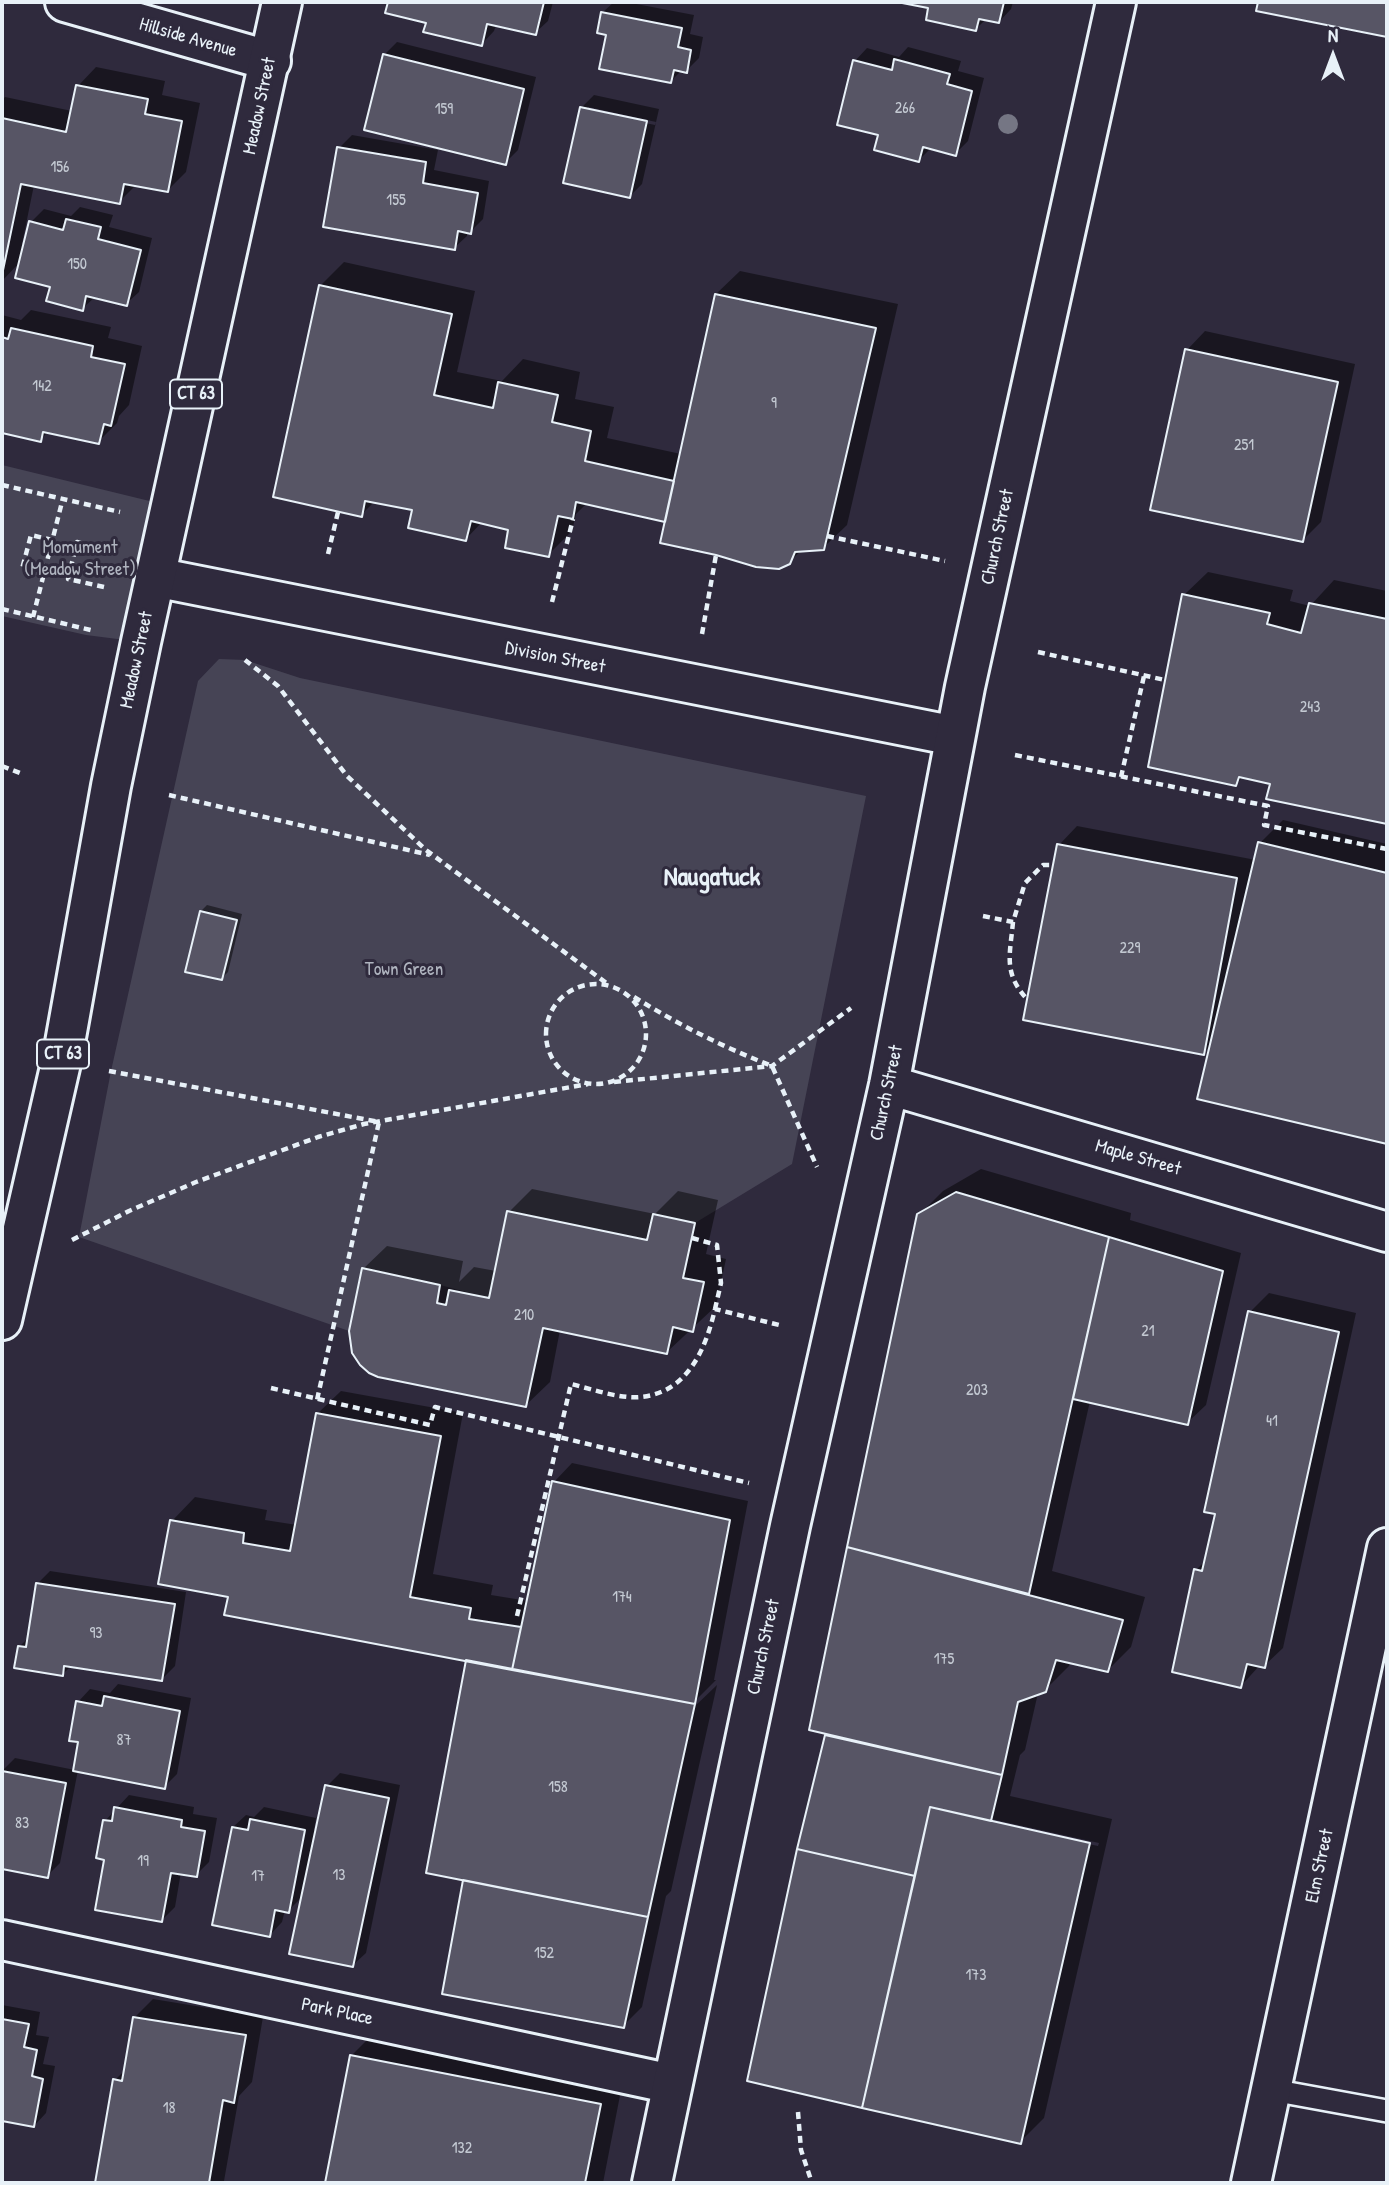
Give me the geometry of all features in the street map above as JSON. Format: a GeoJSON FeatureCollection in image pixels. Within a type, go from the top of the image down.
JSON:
{"type":"FeatureCollection","features":[{"type":"Feature","properties":{"kind":"street","name":"Hillside Avenue"},"geometry":{"type":"LineString","coordinates":[[65,2],[271,61]]}},
{"type":"Feature","properties":{"kind":"street","name":"Meadow Street"},"geometry":{"type":"LineString","coordinates":[[2,1320],[63,1054],[111,786],[155,577],[282,2]]}},
{"type":"Feature","properties":{"kind":"street","name":"Church Street"},"geometry":{"type":"LineString","coordinates":[[652,2183],[787,1539],[889,1085],[955,736],[1116,2]]}},
{"type":"Feature","properties":{"kind":"street","name":"Division Street"},"geometry":{"type":"LineString","coordinates":[[155,577],[955,736]]}},
{"type":"Feature","properties":{"kind":"street","name":"Maple Street"},"geometry":{"type":"LineString","coordinates":[[889,1085],[1387,1231]]}},
{"type":"Feature","properties":{"kind":"street","name":"Elm Street"},"geometry":{"type":"LineString","coordinates":[[1251,2183],[1387,1548]]}},
{"type":"Feature","properties":{"kind":"street","name":"Park Place"},"geometry":{"type":"LineString","coordinates":[[2,1940],[672,2084]]}},
{"type":"Feature","properties":{"kind":"lane"},"geometry":{"type":"LineString","coordinates":[[1272,2090],[1387,2111]]}},
{"type":"Feature","properties":{"kind":"path"},"geometry":{"type":"LineString","coordinates":[[2,485],[120,512]]}},
{"type":"Feature","properties":{"kind":"path"},"geometry":{"type":"LineString","coordinates":[[33,617],[62,498]]}},
{"type":"Feature","properties":{"kind":"path"},"geometry":{"type":"LineString","coordinates":[[328,554],[338,512]]}},
{"type":"Feature","properties":{"kind":"path"},"geometry":{"type":"LineString","coordinates":[[552,602],[573,519]]}},
{"type":"Feature","properties":{"kind":"path"},"geometry":{"type":"LineString","coordinates":[[43,574],[22,569],[31,535],[52,540]]}},
{"type":"Feature","properties":{"kind":"path"},"geometry":{"type":"LineString","coordinates":[[827,537],[949,562]]}},
{"type":"Feature","properties":{"kind":"path"},"geometry":{"type":"LineString","coordinates":[[77,542],[113,552],[109,567],[104,588],[68,579],[77,542]]}},
{"type":"Feature","properties":{"kind":"path"},"geometry":{"type":"LineString","coordinates":[[702,635],[716,555]]}},
{"type":"Feature","properties":{"kind":"path"},"geometry":{"type":"LineString","coordinates":[[109,567],[155,577]]}},
{"type":"Feature","properties":{"kind":"path"},"geometry":{"type":"LineString","coordinates":[[2,609],[95,631]]}},
{"type":"Feature","properties":{"kind":"path"},"geometry":{"type":"LineString","coordinates":[[1038,652],[1165,681]]}},
{"type":"Feature","properties":{"kind":"path"},"geometry":{"type":"LineString","coordinates":[[245,660],[278,686],[347,776],[434,856],[609,985],[719,1045],[772,1066],[817,1167]]}},
{"type":"Feature","properties":{"kind":"path"},"geometry":{"type":"LineString","coordinates":[[1121,777],[1144,676]]}},
{"type":"Feature","properties":{"kind":"path"},"geometry":{"type":"LineString","coordinates":[[1015,755],[1268,806],[1264,825],[1387,849]]}},
{"type":"Feature","properties":{"kind":"path"},"geometry":{"type":"LineString","coordinates":[[2,766],[20,772]]}},
{"type":"Feature","properties":{"kind":"path"},"geometry":{"type":"LineString","coordinates":[[169,795],[434,856]]}},
{"type":"Feature","properties":{"kind":"path"},"geometry":{"type":"LineString","coordinates":[[1027,999],[1018,990],[1009,968],[1013,922],[1025,883],[1043,864],[1052,864]]}},
{"type":"Feature","properties":{"kind":"path"},"geometry":{"type":"LineString","coordinates":[[983,916],[1013,922]]}},
{"type":"Feature","properties":{"kind":"path"},"geometry":{"type":"LineString","coordinates":[[588,1084],[573,1078],[560,1068],[550,1055],[546,1039],[547,1023],[553,1008],[577,986],[593,983],[609,985]]}},
{"type":"Feature","properties":{"kind":"path"},"geometry":{"type":"LineString","coordinates":[[607,1083],[622,1078],[643,1054],[647,1038],[646,1022],[630,995]]}},
{"type":"Feature","properties":{"kind":"path"},"geometry":{"type":"LineString","coordinates":[[72,1240],[129,1211],[196,1182],[317,1137],[364,1124],[588,1084],[772,1066],[851,1008]]}},
{"type":"Feature","properties":{"kind":"path"},"geometry":{"type":"LineString","coordinates":[[109,1071],[379,1122]]}},
{"type":"Feature","properties":{"kind":"path"},"geometry":{"type":"LineString","coordinates":[[317,1400],[379,1122]]}},
{"type":"Feature","properties":{"kind":"path"},"geometry":{"type":"LineString","coordinates":[[517,1616],[571,1384],[641,1397],[664,1390],[680,1379],[704,1349],[721,1283],[717,1245],[692,1238]]}},
{"type":"Feature","properties":{"kind":"path"},"geometry":{"type":"LineString","coordinates":[[715,1308],[783,1326]]}},
{"type":"Feature","properties":{"kind":"path"},"geometry":{"type":"LineString","coordinates":[[271,1388],[317,1400]]}},
{"type":"Feature","properties":{"kind":"path"},"geometry":{"type":"LineString","coordinates":[[317,1400],[317,1397],[430,1425],[435,1406],[749,1483]]}},
{"type":"Feature","properties":{"kind":"path"},"geometry":{"type":"LineString","coordinates":[[798,2112],[801,2150],[812,2183]]}},
{"type":"Feature","properties":{"kind":"green space","name":"Momument (Meadow Street)"},"geometry":{"type":"Polygon","coordinates":[[[2,465],[170,506],[141,642],[86,635],[2,616],[2,465]]]}},
{"type":"Feature","properties":{"kind":"green space","name":"Town Green"},"geometry":{"type":"Polygon","coordinates":[[[219,659],[245,660],[300,678],[866,796],[792,1164],[695,1223],[653,1214],[647,1240],[507,1211],[489,1298],[362,1269],[349,1331],[79,1237],[111,1071],[198,681],[219,659]]]}},
{"type":"Feature","properties":{"kind":"building"},"geometry":{"type":"Polygon","coordinates":[[[388,2],[544,2],[536,35],[487,24],[482,46],[423,32],[426,23],[385,13],[388,2]]]}},
{"type":"Feature","properties":{"kind":"building"},"geometry":{"type":"Polygon","coordinates":[[[897,2],[1004,2],[999,23],[979,19],[976,31],[926,20],[928,8],[897,2]]]}},
{"type":"Feature","properties":{"kind":"building"},"geometry":{"type":"Polygon","coordinates":[[[1258,2],[1387,2],[1387,37],[1256,11],[1258,2]]]}},
{"type":"Feature","properties":{"kind":"building"},"geometry":{"type":"Polygon","coordinates":[[[601,12],[682,28],[678,47],[691,50],[687,73],[674,70],[671,83],[599,69],[606,35],[597,33],[601,12]]]}},
{"type":"Feature","properties":{"kind":"building"},"geometry":{"type":"Polygon","coordinates":[[[383,54],[524,89],[506,165],[364,130],[383,54]]]}},
{"type":"Feature","properties":{"kind":"building"},"geometry":{"type":"Polygon","coordinates":[[[894,59],[950,74],[947,84],[972,91],[956,156],[923,147],[919,162],[874,150],[878,135],[837,125],[853,60],[892,70],[894,59]]]}},
{"type":"Feature","properties":{"kind":"building"},"geometry":{"type":"Polygon","coordinates":[[[76,85],[148,99],[145,114],[182,121],[168,192],[124,184],[120,204],[21,184],[2,275],[2,118],[66,132],[76,85]]]}},
{"type":"Feature","properties":{"kind":"building"},"geometry":{"type":"Polygon","coordinates":[[[580,107],[647,121],[630,198],[563,183],[580,107]]]}},
{"type":"Feature","properties":{"kind":"building"},"geometry":{"type":"Polygon","coordinates":[[[337,147],[426,162],[423,183],[478,193],[471,234],[458,231],[455,250],[323,227],[337,147]]]}},
{"type":"Feature","properties":{"kind":"building"},"geometry":{"type":"Polygon","coordinates":[[[66,219],[101,227],[98,239],[141,250],[127,306],[86,296],[83,311],[46,301],[50,287],[15,278],[29,221],[63,230],[66,219]]]}},
{"type":"Feature","properties":{"kind":"building"},"geometry":{"type":"Polygon","coordinates":[[[319,285],[452,314],[434,395],[493,408],[498,382],[558,395],[552,422],[591,431],[585,461],[674,481],[665,522],[576,502],[573,519],[558,516],[549,557],[505,548],[508,530],[471,521],[466,541],[408,528],[412,510],[365,501],[362,517],[273,497],[319,285]]]}},
{"type":"Feature","properties":{"kind":"building"},"geometry":{"type":"Polygon","coordinates":[[[715,294],[876,328],[824,550],[795,552],[790,564],[779,569],[756,567],[660,543],[715,294]]]}},
{"type":"Feature","properties":{"kind":"building"},"geometry":{"type":"Polygon","coordinates":[[[11,328],[93,346],[91,357],[125,364],[111,426],[104,424],[99,444],[43,432],[41,442],[2,433],[2,337],[8,339],[11,328]]]}},
{"type":"Feature","properties":{"kind":"building"},"geometry":{"type":"Polygon","coordinates":[[[1185,349],[1338,382],[1303,542],[1150,510],[1185,349]]]}},
{"type":"Feature","properties":{"kind":"building"},"geometry":{"type":"Polygon","coordinates":[[[1182,594],[1270,613],[1267,624],[1301,633],[1309,603],[1387,619],[1387,824],[1266,799],[1270,784],[1239,777],[1236,786],[1148,767],[1182,594]]]}},
{"type":"Feature","properties":{"kind":"building"},"geometry":{"type":"Polygon","coordinates":[[[1258,842],[1387,873],[1387,1144],[1197,1099],[1258,842]]]}},
{"type":"Feature","properties":{"kind":"building"},"geometry":{"type":"Polygon","coordinates":[[[1057,844],[1237,878],[1204,1055],[1023,1020],[1057,844]]]}},
{"type":"Feature","properties":{"kind":"building"},"geometry":{"type":"Polygon","coordinates":[[[200,911],[237,920],[222,980],[185,972],[200,911]]]}},
{"type":"Feature","properties":{"kind":"building"},"geometry":{"type":"Polygon","coordinates":[[[956,1192],[1109,1237],[1029,1594],[847,1547],[917,1214],[956,1192]]]}},
{"type":"Feature","properties":{"kind":"building"},"geometry":{"type":"Polygon","coordinates":[[[507,1211],[647,1240],[653,1214],[695,1223],[683,1278],[704,1282],[693,1332],[673,1327],[667,1354],[543,1328],[526,1407],[378,1377],[360,1365],[352,1353],[349,1331],[362,1268],[440,1285],[437,1303],[446,1305],[449,1290],[489,1298],[507,1211]]]}},
{"type":"Feature","properties":{"kind":"building"},"geometry":{"type":"Polygon","coordinates":[[[1109,1237],[1223,1271],[1188,1425],[1073,1399],[1109,1237]]]}},
{"type":"Feature","properties":{"kind":"building"},"geometry":{"type":"Polygon","coordinates":[[[1248,1311],[1339,1332],[1265,1668],[1247,1664],[1241,1688],[1172,1672],[1194,1569],[1202,1571],[1215,1514],[1204,1512],[1248,1311]]]}},
{"type":"Feature","properties":{"kind":"building"},"geometry":{"type":"Polygon","coordinates":[[[316,1413],[441,1436],[410,1597],[471,1608],[469,1619],[521,1627],[512,1670],[224,1615],[228,1597],[158,1584],[170,1520],[244,1533],[243,1543],[290,1551],[316,1413]]]}},
{"type":"Feature","properties":{"kind":"building"},"geometry":{"type":"Polygon","coordinates":[[[552,1481],[730,1520],[695,1704],[512,1670],[552,1481]]]}},
{"type":"Feature","properties":{"kind":"building"},"geometry":{"type":"Polygon","coordinates":[[[847,1547],[1123,1620],[1108,1672],[1056,1660],[1046,1692],[1018,1702],[1002,1775],[809,1730],[847,1547]]]}},
{"type":"Feature","properties":{"kind":"building"},"geometry":{"type":"Polygon","coordinates":[[[36,1583],[175,1604],[162,1681],[64,1666],[63,1676],[14,1668],[18,1646],[26,1647],[36,1583]]]}},
{"type":"Feature","properties":{"kind":"building"},"geometry":{"type":"Polygon","coordinates":[[[466,1660],[695,1704],[648,1917],[426,1873],[466,1660]]]}},
{"type":"Feature","properties":{"kind":"building"},"geometry":{"type":"Polygon","coordinates":[[[104,1696],[180,1711],[165,1789],[73,1771],[78,1742],[69,1741],[76,1701],[102,1706],[104,1696]]]}},
{"type":"Feature","properties":{"kind":"building"},"geometry":{"type":"Polygon","coordinates":[[[825,1735],[1002,1775],[991,1821],[930,1807],[915,1876],[797,1849],[825,1735]]]}},
{"type":"Feature","properties":{"kind":"building"},"geometry":{"type":"Polygon","coordinates":[[[2,1771],[66,1783],[48,1878],[2,1869],[2,1771]]]}},
{"type":"Feature","properties":{"kind":"building"},"geometry":{"type":"Polygon","coordinates":[[[325,1785],[389,1798],[353,1967],[289,1954],[325,1785]]]}},
{"type":"Feature","properties":{"kind":"building"},"geometry":{"type":"Polygon","coordinates":[[[114,1807],[182,1820],[181,1827],[205,1831],[197,1877],[171,1873],[162,1922],[95,1910],[104,1860],[96,1858],[103,1820],[112,1821],[114,1807]]]}},
{"type":"Feature","properties":{"kind":"building"},"geometry":{"type":"Polygon","coordinates":[[[930,1807],[1090,1843],[1021,2144],[862,2108],[930,1807]]]}},
{"type":"Feature","properties":{"kind":"building"},"geometry":{"type":"Polygon","coordinates":[[[250,1819],[305,1830],[289,1913],[275,1910],[270,1937],[212,1925],[232,1827],[248,1830],[250,1819]]]}},
{"type":"Feature","properties":{"kind":"building"},"geometry":{"type":"Polygon","coordinates":[[[797,1849],[915,1876],[862,2108],[747,2081],[797,1849]]]}},
{"type":"Feature","properties":{"kind":"building"},"geometry":{"type":"Polygon","coordinates":[[[463,1880],[648,1917],[624,2028],[442,1994],[463,1880]]]}},
{"type":"Feature","properties":{"kind":"building"},"geometry":{"type":"Polygon","coordinates":[[[133,2017],[246,2035],[234,2103],[223,2100],[209,2183],[95,2183],[113,2079],[122,2081],[133,2017]]]}},
{"type":"Feature","properties":{"kind":"building"},"geometry":{"type":"Polygon","coordinates":[[[2,2019],[29,2024],[24,2047],[37,2050],[32,2076],[43,2079],[34,2127],[2,2121],[2,2019]]]}},
{"type":"Feature","properties":{"kind":"building"},"geometry":{"type":"Polygon","coordinates":[[[350,2055],[601,2104],[585,2183],[325,2183],[350,2055]]]}},
{"type":"Feature","properties":{"kind":"district","name":"Naugatuck"},"geometry":{"type":"Point","coordinates":[712,878]}}]}
